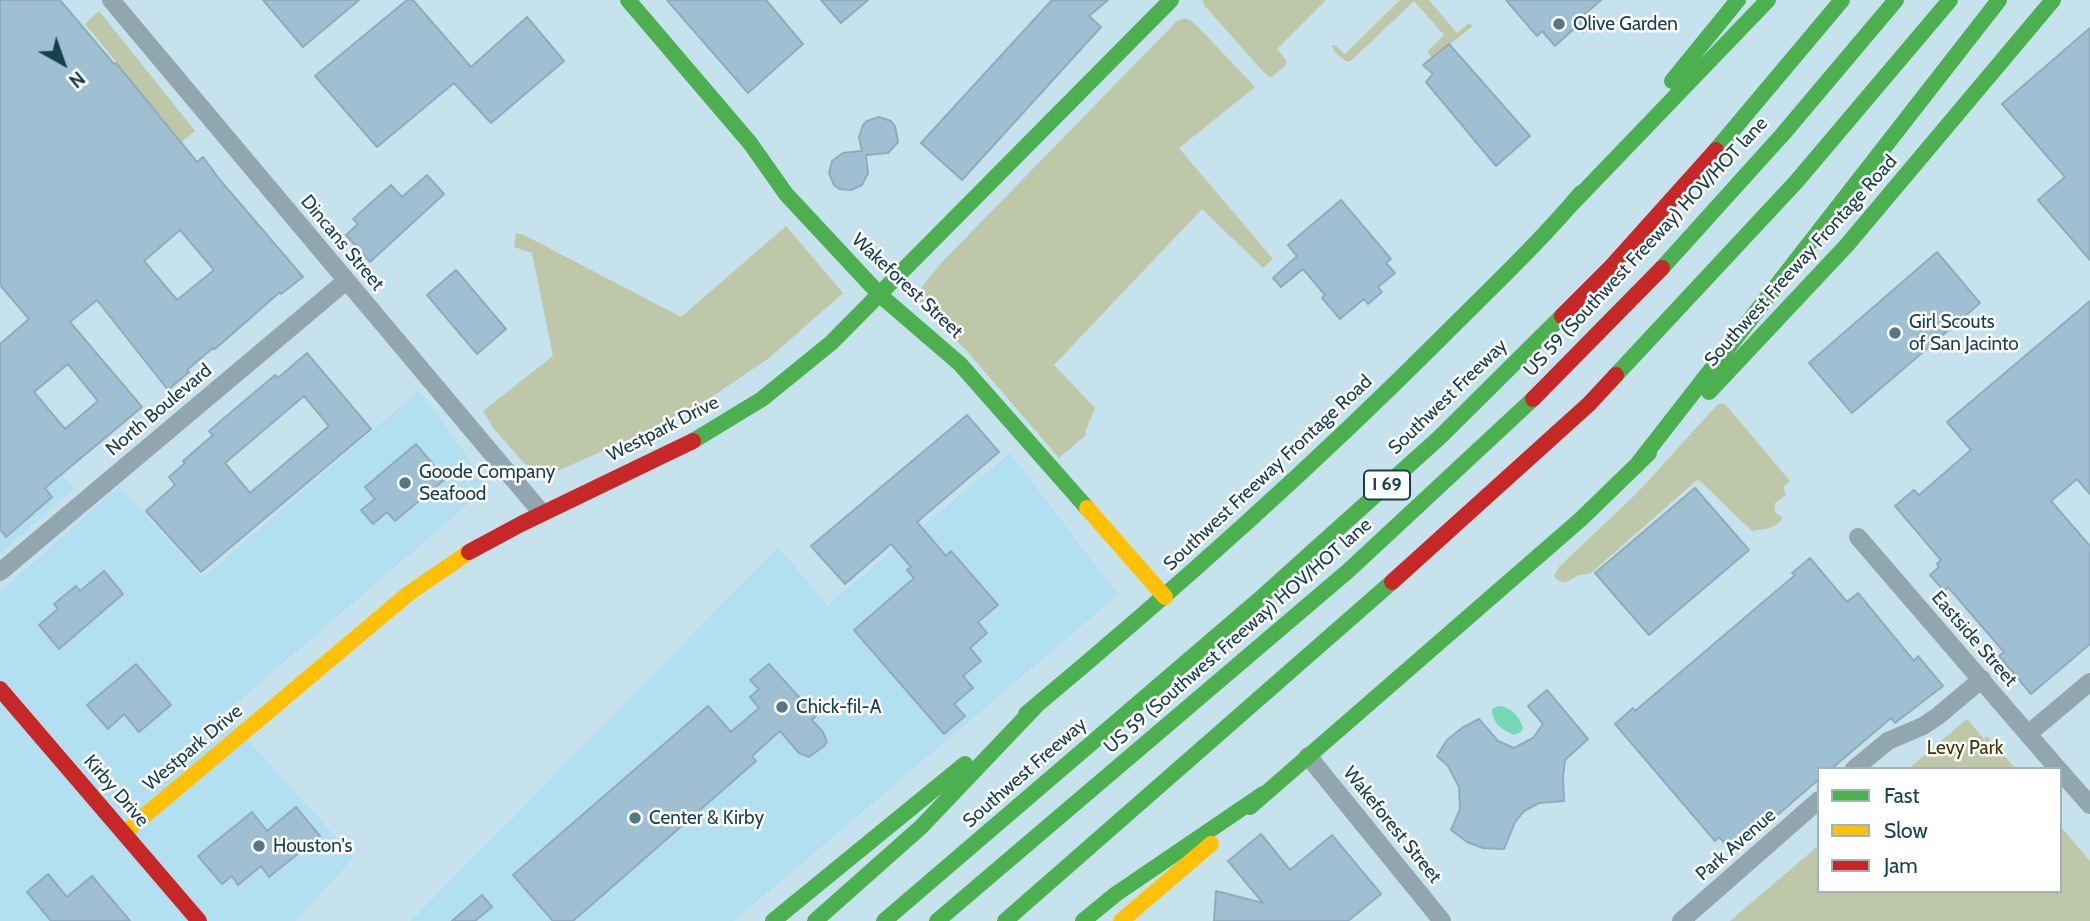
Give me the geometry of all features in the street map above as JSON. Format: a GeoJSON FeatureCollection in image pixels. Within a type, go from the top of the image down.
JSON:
{"type":"FeatureCollection","features":[{"type":"Feature","properties":{"kind":"main road","name":"Wakeforest Street"},"geometry":{"type":"LineString","coordinates":[[628,0],[750,143],[786,194],[881,296],[960,364],[1166,597]]}},
{"type":"Feature","properties":{"kind":"main road","name":"Westpark Drive"},"geometry":{"type":"LineString","coordinates":[[124,833],[432,576],[541,512],[663,456],[751,407],[815,359],[881,296],[1171,0]]}},
{"type":"Feature","properties":{"kind":"main road","name":"Southwest Freeway Frontage Road"},"geometry":{"type":"LineString","coordinates":[[773,921],[1166,597],[1318,458],[1411,368],[1569,207],[1738,0]]}},
{"type":"Feature","properties":{"kind":"main road"},"geometry":{"type":"LineString","coordinates":[[1569,207],[1768,0]]}},
{"type":"Feature","properties":{"kind":"main road","name":"Southwest Freeway"},"geometry":{"type":"LineString","coordinates":[[884,921],[1262,597],[1439,438],[1610,268],[1747,116],[1842,0]]}},
{"type":"Feature","properties":{"kind":"main road","name":"US 59 (Southwest Freeway) HOV/HOT lane"},"geometry":{"type":"LineString","coordinates":[[937,921],[1350,569],[1564,368],[1696,230],[1896,0]]}},
{"type":"Feature","properties":{"kind":"main road"},"geometry":{"type":"LineString","coordinates":[[1005,921],[1367,604],[1589,404],[1796,182],[1950,0]]}},
{"type":"Feature","properties":{"kind":"main road"},"geometry":{"type":"LineString","coordinates":[[1636,466],[1999,0]]}},
{"type":"Feature","properties":{"kind":"main road","name":"Southwest Freeway Frontage Road"},"geometry":{"type":"LineString","coordinates":[[1121,921],[1545,550],[1636,466],[1813,284],[2053,0]]}},
{"type":"Feature","properties":{"kind":"main road","name":"Kirby Drive"},"geometry":{"type":"LineString","coordinates":[[0,689],[199,921]]}},
{"type":"Feature","properties":{"kind":"main road"},"geometry":{"type":"LineString","coordinates":[[815,921],[921,827],[1038,704]]}},
{"type":"Feature","properties":{"kind":"main road"},"geometry":{"type":"LineString","coordinates":[[1083,921],[1116,894],[1263,794]]}},
{"type":"Feature","properties":{"kind":"street","name":"Dincans Street"},"geometry":{"type":"LineString","coordinates":[[111,0],[541,512]]}},
{"type":"Feature","properties":{"kind":"street","name":"North Boulevard"},"geometry":{"type":"LineString","coordinates":[[0,572],[346,281]]}},
{"type":"Feature","properties":{"kind":"street","name":"Eastside Street"},"geometry":{"type":"LineString","coordinates":[[1858,537],[2056,767]]}},
{"type":"Feature","properties":{"kind":"street"},"geometry":{"type":"LineString","coordinates":[[1856,767],[1888,741],[1923,726],[1938,716],[1982,679]]}},
{"type":"Feature","properties":{"kind":"street"},"geometry":{"type":"LineString","coordinates":[[2028,734],[2090,682]]}},
{"type":"Feature","properties":{"kind":"street","name":"Wakeforest Street"},"geometry":{"type":"LineString","coordinates":[[1308,756],[1442,921]]}},
{"type":"Feature","properties":{"kind":"street","name":"Eastside Street"},"geometry":{"type":"LineString","coordinates":[[2062,773],[2090,806]]}},
{"type":"Feature","properties":{"kind":"street","name":"Park Avenue"},"geometry":{"type":"LineString","coordinates":[[1681,921],[1817,802]]}},
{"type":"Feature","properties":{"kind":"shaded area"},"geometry":{"type":"Polygon","coordinates":[[[419,390],[489,486],[224,714],[354,857],[296,921],[0,921],[0,592],[119,486],[203,578],[419,390]]]}},
{"type":"Feature","properties":{"kind":"shaded area"},"geometry":{"type":"Polygon","coordinates":[[[0,402],[74,489],[0,554],[0,402]]]}},
{"type":"Feature","properties":{"kind":"shaded area"},"geometry":{"type":"Polygon","coordinates":[[[1010,453],[1118,595],[734,921],[411,921],[778,547],[827,605],[1010,453]]]}},
{"type":"Feature","properties":{"kind":"shaded area"},"geometry":{"type":"Polygon","coordinates":[[[1498,706],[1507,708],[1517,716],[1523,728],[1521,732],[1514,735],[1498,725],[1492,709],[1498,706]]]}},
{"type":"Feature","properties":{"kind":"green space"},"geometry":{"type":"Polygon","coordinates":[[[1203,0],[1326,0],[1277,49],[1286,60],[1286,65],[1272,77],[1259,67],[1204,5],[1203,0]]]}},
{"type":"Feature","properties":{"kind":"green space"},"geometry":{"type":"Polygon","coordinates":[[[1400,0],[1429,0],[1457,33],[1469,23],[1473,26],[1432,58],[1427,52],[1444,35],[1414,1],[1352,60],[1348,62],[1336,53],[1332,45],[1345,54],[1400,0]]]}},
{"type":"Feature","properties":{"kind":"green space"},"geometry":{"type":"Polygon","coordinates":[[[99,11],[195,131],[182,142],[85,24],[99,11]]]}},
{"type":"Feature","properties":{"kind":"green space"},"geometry":{"type":"Polygon","coordinates":[[[1184,18],[1199,28],[1255,87],[1179,148],[1273,259],[1263,268],[1202,209],[1054,365],[1095,408],[1085,432],[1087,434],[1059,458],[966,350],[919,306],[921,288],[942,262],[1177,21],[1184,18]]]}},
{"type":"Feature","properties":{"kind":"green space"},"geometry":{"type":"Polygon","coordinates":[[[786,226],[843,293],[769,358],[710,398],[637,436],[555,472],[525,464],[494,429],[483,411],[553,356],[532,253],[514,247],[516,233],[681,317],[786,226]]]}},
{"type":"Feature","properties":{"kind":"green space"},"geometry":{"type":"Polygon","coordinates":[[[1722,403],[1790,481],[1783,487],[1786,495],[1775,503],[1775,512],[1783,518],[1780,522],[1769,528],[1752,531],[1698,479],[1591,573],[1579,575],[1566,582],[1557,580],[1554,576],[1559,567],[1638,492],[1717,405],[1722,403]]]}},
{"type":"Feature","properties":{"kind":"green space","name":"Levy Park"},"geometry":{"type":"Polygon","coordinates":[[[1967,719],[1984,739],[1987,736],[2014,767],[1910,767],[1967,719]]]}},
{"type":"Feature","properties":{"kind":"green space"},"geometry":{"type":"Polygon","coordinates":[[[2062,828],[2090,861],[2090,921],[1730,921],[1817,847],[1817,893],[2062,893],[2062,828]]]}},
{"type":"Feature","properties":{"kind":"building"},"geometry":{"type":"Polygon","coordinates":[[[0,0],[60,0],[197,162],[203,157],[303,277],[281,294],[280,292],[213,348],[168,390],[97,300],[70,322],[142,407],[45,488],[52,497],[6,537],[0,529],[0,344],[29,319],[0,285],[0,0]],[[180,230],[144,261],[177,300],[214,270],[180,230]],[[68,364],[34,392],[65,429],[98,401],[68,364]]]}},
{"type":"Feature","properties":{"kind":"building"},"geometry":{"type":"Polygon","coordinates":[[[263,0],[359,0],[303,47],[263,0]]]}},
{"type":"Feature","properties":{"kind":"building"},"geometry":{"type":"Polygon","coordinates":[[[407,0],[413,0],[471,67],[527,17],[564,61],[491,123],[454,83],[377,147],[315,76],[407,0]]]}},
{"type":"Feature","properties":{"kind":"building"},"geometry":{"type":"Polygon","coordinates":[[[667,0],[766,0],[803,44],[748,93],[667,0]]]}},
{"type":"Feature","properties":{"kind":"building"},"geometry":{"type":"Polygon","coordinates":[[[821,0],[868,0],[841,23],[821,0]]]}},
{"type":"Feature","properties":{"kind":"building"},"geometry":{"type":"Polygon","coordinates":[[[1052,0],[1108,0],[1089,16],[1101,27],[962,180],[921,143],[1052,0]]]}},
{"type":"Feature","properties":{"kind":"building","name":"Olive Garden"},"geometry":{"type":"Polygon","coordinates":[[[1506,0],[1601,0],[1585,14],[1592,23],[1582,32],[1577,26],[1555,46],[1542,31],[1537,36],[1506,0]]]}},
{"type":"Feature","properties":{"kind":"building"},"geometry":{"type":"Polygon","coordinates":[[[2090,28],[2090,260],[2038,200],[2065,177],[2002,104],[2090,28]]]}},
{"type":"Feature","properties":{"kind":"building"},"geometry":{"type":"Polygon","coordinates":[[[1449,44],[1530,136],[1496,166],[1426,82],[1433,74],[1423,65],[1449,44]]]}},
{"type":"Feature","properties":{"kind":"building"},"geometry":{"type":"Polygon","coordinates":[[[879,117],[891,121],[895,126],[898,142],[888,153],[866,155],[868,173],[862,185],[851,190],[839,189],[834,185],[829,173],[832,161],[843,153],[862,151],[859,137],[863,125],[879,117]]]}},
{"type":"Feature","properties":{"kind":"building"},"geometry":{"type":"Polygon","coordinates":[[[427,175],[444,194],[370,262],[346,235],[358,224],[353,219],[391,185],[402,197],[427,175]]]}},
{"type":"Feature","properties":{"kind":"building"},"geometry":{"type":"Polygon","coordinates":[[[1341,200],[1391,259],[1386,263],[1395,273],[1378,287],[1382,292],[1368,304],[1364,299],[1340,319],[1322,298],[1325,295],[1303,269],[1281,287],[1273,278],[1297,256],[1288,245],[1341,200]]]}},
{"type":"Feature","properties":{"kind":"building","name":"Girl Scouts of San Jacinto"},"geometry":{"type":"Polygon","coordinates":[[[1937,252],[1980,303],[1852,413],[1809,363],[1937,252]]]}},
{"type":"Feature","properties":{"kind":"building"},"geometry":{"type":"Polygon","coordinates":[[[456,270],[506,329],[477,354],[427,295],[456,270]]]}},
{"type":"Feature","properties":{"kind":"building"},"geometry":{"type":"Polygon","coordinates":[[[2090,301],[2090,494],[2077,479],[2051,501],[2090,546],[2090,644],[2031,694],[1999,656],[2004,652],[1948,587],[1944,591],[1930,575],[1939,567],[1937,564],[1941,560],[1895,506],[1914,490],[1919,495],[1971,450],[1947,422],[2090,301]]]}},
{"type":"Feature","properties":{"kind":"building"},"geometry":{"type":"Polygon","coordinates":[[[307,353],[371,429],[201,572],[146,511],[175,485],[169,477],[213,435],[209,431],[275,375],[278,378],[307,353]],[[304,396],[225,463],[250,493],[329,426],[304,396]]]}},
{"type":"Feature","properties":{"kind":"building"},"geometry":{"type":"Polygon","coordinates":[[[967,415],[999,452],[917,522],[946,556],[951,551],[998,605],[978,622],[987,633],[970,648],[981,661],[963,676],[973,688],[954,704],[965,716],[944,734],[854,630],[914,578],[907,570],[911,567],[891,544],[845,584],[811,546],[967,415]]]}},
{"type":"Feature","properties":{"kind":"building","name":"Goode Company Seafood"},"geometry":{"type":"Polygon","coordinates":[[[416,444],[445,479],[395,521],[387,512],[373,524],[361,510],[375,499],[365,487],[416,444]]]}},
{"type":"Feature","properties":{"kind":"building"},"geometry":{"type":"Polygon","coordinates":[[[1695,488],[1749,550],[1649,635],[1595,573],[1695,488]]]}},
{"type":"Feature","properties":{"kind":"building"},"geometry":{"type":"Polygon","coordinates":[[[1810,558],[1847,602],[1858,593],[1914,661],[1918,656],[1943,686],[1895,723],[1891,718],[1833,767],[1817,767],[1817,781],[1767,824],[1765,822],[1759,825],[1730,849],[1719,837],[1715,841],[1615,724],[1633,708],[1635,711],[1795,575],[1792,573],[1810,558]]]}},
{"type":"Feature","properties":{"kind":"building"},"geometry":{"type":"Polygon","coordinates":[[[104,571],[123,594],[59,649],[39,625],[58,609],[54,604],[76,586],[80,591],[104,571]]]}},
{"type":"Feature","properties":{"kind":"building"},"geometry":{"type":"Polygon","coordinates":[[[136,664],[171,705],[139,732],[124,714],[108,729],[87,705],[136,664]]]}},
{"type":"Feature","properties":{"kind":"building","name":"Center & Kirby"},"geometry":{"type":"Polygon","coordinates":[[[769,664],[816,716],[812,720],[823,732],[827,742],[824,746],[809,757],[799,753],[780,731],[752,756],[756,761],[573,921],[553,921],[513,875],[708,706],[731,732],[759,708],[750,697],[759,689],[750,680],[769,664]]]}},
{"type":"Feature","properties":{"kind":"building"},"geometry":{"type":"Polygon","coordinates":[[[1547,690],[1588,739],[1565,760],[1564,801],[1539,803],[1524,811],[1515,822],[1504,849],[1483,848],[1467,842],[1451,830],[1460,809],[1459,787],[1448,766],[1437,756],[1447,740],[1479,719],[1498,741],[1514,748],[1533,738],[1543,724],[1528,706],[1547,690]]]}},
{"type":"Feature","properties":{"kind":"building","name":"Houston's"},"geometry":{"type":"Polygon","coordinates":[[[296,807],[320,836],[269,877],[261,866],[238,885],[232,876],[222,884],[198,856],[252,812],[267,831],[296,807]]]}},
{"type":"Feature","properties":{"kind":"building"},"geometry":{"type":"Polygon","coordinates":[[[1261,834],[1290,870],[1332,835],[1381,894],[1348,921],[1214,921],[1216,891],[1263,903],[1228,861],[1261,834]]]}},
{"type":"Feature","properties":{"kind":"building"},"geometry":{"type":"Polygon","coordinates":[[[48,874],[67,897],[92,876],[130,921],[51,921],[27,892],[48,874]]]}},
{"type":"Feature","properties":{"kind":"building"},"geometry":{"type":"Polygon","coordinates":[[[482,895],[492,907],[475,921],[452,921],[482,895]]]}},
{"type":"Feature","properties":{"kind":"traffic: fast"},"geometry":{"type":"LineString","coordinates":[[628,0],[750,143],[786,194],[881,296],[960,364],[1087,508]]}},
{"type":"Feature","properties":{"kind":"traffic: fast"},"geometry":{"type":"LineString","coordinates":[[693,441],[762,399],[831,343],[1171,0]]}},
{"type":"Feature","properties":{"kind":"traffic: fast"},"geometry":{"type":"LineString","coordinates":[[1672,81],[1738,0]]}},
{"type":"Feature","properties":{"kind":"traffic: fast"},"geometry":{"type":"LineString","coordinates":[[1569,207],[1768,0]]}},
{"type":"Feature","properties":{"kind":"traffic: fast"},"geometry":{"type":"LineString","coordinates":[[1716,150],[1842,0]]}},
{"type":"Feature","properties":{"kind":"traffic: fast"},"geometry":{"type":"LineString","coordinates":[[1662,268],[1783,134],[1896,0]]}},
{"type":"Feature","properties":{"kind":"traffic: fast"},"geometry":{"type":"LineString","coordinates":[[1616,375],[1796,182],[1950,0]]}},
{"type":"Feature","properties":{"kind":"traffic: fast"},"geometry":{"type":"LineString","coordinates":[[1636,466],[1999,0]]}},
{"type":"Feature","properties":{"kind":"traffic: fast"},"geometry":{"type":"LineString","coordinates":[[1709,392],[1847,245],[2053,0]]}},
{"type":"Feature","properties":{"kind":"traffic: fast"},"geometry":{"type":"LineString","coordinates":[[1026,714],[1186,577],[1341,436],[1513,267],[1581,193]]}},
{"type":"Feature","properties":{"kind":"traffic: fast"},"geometry":{"type":"LineString","coordinates":[[884,921],[1262,597],[1439,438],[1562,316]]}},
{"type":"Feature","properties":{"kind":"traffic: fast"},"geometry":{"type":"LineString","coordinates":[[937,921],[1348,571],[1533,399]]}},
{"type":"Feature","properties":{"kind":"traffic: fast"},"geometry":{"type":"LineString","coordinates":[[1250,807],[1581,519],[1649,453]]}},
{"type":"Feature","properties":{"kind":"traffic: fast"},"geometry":{"type":"LineString","coordinates":[[1005,921],[1392,582]]}},
{"type":"Feature","properties":{"kind":"traffic: fast"},"geometry":{"type":"LineString","coordinates":[[815,921],[921,827],[1038,704]]}},
{"type":"Feature","properties":{"kind":"traffic: fast"},"geometry":{"type":"LineString","coordinates":[[773,921],[965,764]]}},
{"type":"Feature","properties":{"kind":"traffic: fast"},"geometry":{"type":"LineString","coordinates":[[1083,921],[1116,894],[1263,794]]}},
{"type":"Feature","properties":{"kind":"traffic: slow"},"geometry":{"type":"LineString","coordinates":[[1087,508],[1165,597]]}},
{"type":"Feature","properties":{"kind":"traffic: slow"},"geometry":{"type":"LineString","coordinates":[[124,833],[408,594],[469,552]]}},
{"type":"Feature","properties":{"kind":"traffic: slow"},"geometry":{"type":"LineString","coordinates":[[1121,921],[1211,844]]}},
{"type":"Feature","properties":{"kind":"traffic: jam"},"geometry":{"type":"LineString","coordinates":[[1562,316],[1610,268],[1716,150]]}},
{"type":"Feature","properties":{"kind":"traffic: jam"},"geometry":{"type":"LineString","coordinates":[[1533,399],[1662,268]]}},
{"type":"Feature","properties":{"kind":"traffic: jam"},"geometry":{"type":"LineString","coordinates":[[1392,582],[1589,404],[1616,375]]}},
{"type":"Feature","properties":{"kind":"traffic: jam"},"geometry":{"type":"LineString","coordinates":[[469,552],[693,441]]}},
{"type":"Feature","properties":{"kind":"traffic: jam"},"geometry":{"type":"LineString","coordinates":[[0,689],[199,921]]}},
{"type":"Feature","properties":{"kind":"place","name":"Olive Garden"},"geometry":{"type":"Point","coordinates":[1559,24]}},
{"type":"Feature","properties":{"kind":"place","name":"Girl Scouts of San Jacinto"},"geometry":{"type":"Point","coordinates":[1895,333]}},
{"type":"Feature","properties":{"kind":"place","name":"Goode Company Seafood"},"geometry":{"type":"Point","coordinates":[405,483]}},
{"type":"Feature","properties":{"kind":"place","name":"Chick-fil-A"},"geometry":{"type":"Point","coordinates":[782,707]}},
{"type":"Feature","properties":{"kind":"place","name":"Center & Kirby"},"geometry":{"type":"Point","coordinates":[635,818]}},
{"type":"Feature","properties":{"kind":"place","name":"Houston's"},"geometry":{"type":"Point","coordinates":[259,846]}}]}
